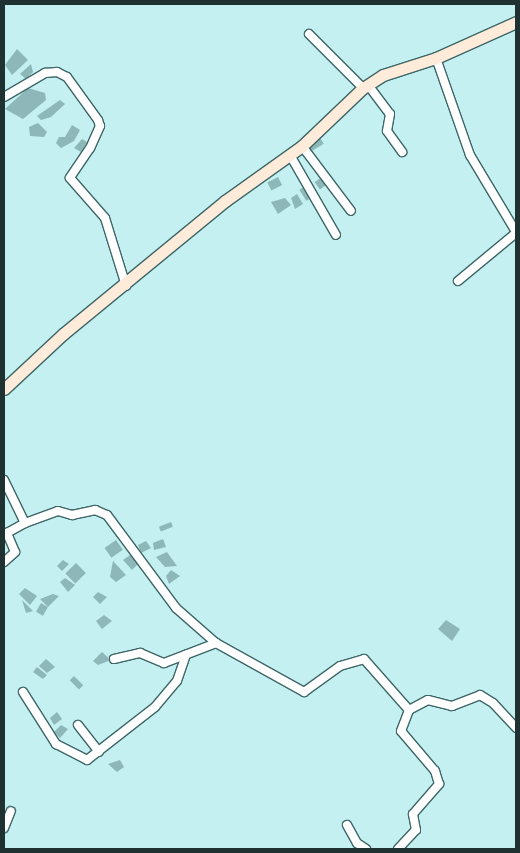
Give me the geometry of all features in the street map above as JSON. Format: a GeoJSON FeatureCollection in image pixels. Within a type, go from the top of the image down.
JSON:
{"type":"FeatureCollection","features":[{"type":"Feature","properties":{"kind":"street"},"geometry":{"type":"LineString","coordinates":[[4,389],[37,356],[126,286],[249,182],[302,146],[365,86],[383,75],[436,58],[516,22]]}},
{"type":"Feature","properties":{"kind":"street"},"geometry":{"type":"LineString","coordinates":[[309,34],[365,86],[390,114],[387,131],[402,152]]}},
{"type":"Feature","properties":{"kind":"street"},"geometry":{"type":"LineString","coordinates":[[436,58],[470,155],[516,233],[458,281]]}},
{"type":"Feature","properties":{"kind":"street"},"geometry":{"type":"LineString","coordinates":[[4,97],[45,73],[57,72],[67,77],[98,120],[100,126],[90,148],[70,178],[105,218],[126,286]]}},
{"type":"Feature","properties":{"kind":"street"},"geometry":{"type":"LineString","coordinates":[[302,146],[350,211]]}},
{"type":"Feature","properties":{"kind":"street"},"geometry":{"type":"LineString","coordinates":[[290,155],[336,235]]}},
{"type":"Feature","properties":{"kind":"street"},"geometry":{"type":"LineString","coordinates":[[4,480],[25,523]]}},
{"type":"Feature","properties":{"kind":"street"},"geometry":{"type":"LineString","coordinates":[[4,562],[15,552],[7,533],[25,523],[58,511],[72,515],[95,510],[107,515],[172,604],[216,643],[304,692],[340,666],[364,659],[409,710]]}},
{"type":"Feature","properties":{"kind":"street"},"geometry":{"type":"LineString","coordinates":[[114,659],[140,653],[164,663],[216,643]]}},
{"type":"Feature","properties":{"kind":"street"},"geometry":{"type":"LineString","coordinates":[[23,692],[60,748],[81,760],[99,752],[157,704],[177,681],[186,655]]}},
{"type":"Feature","properties":{"kind":"street"},"geometry":{"type":"LineString","coordinates":[[398,849],[416,830],[413,814],[439,784],[435,771],[401,731],[409,710],[428,700],[452,706],[482,696],[516,728]]}},
{"type":"Feature","properties":{"kind":"street"},"geometry":{"type":"LineString","coordinates":[[78,725],[99,752]]}},
{"type":"Feature","properties":{"kind":"street"},"geometry":{"type":"LineString","coordinates":[[4,828],[11,811]]}},
{"type":"Feature","properties":{"kind":"street"},"geometry":{"type":"LineString","coordinates":[[347,825],[357,844],[366,849]]}},
{"type":"Feature","properties":{"kind":"building"},"geometry":{"type":"Polygon","coordinates":[[[17,49],[28,60],[12,75],[5,65],[17,49]]]}},
{"type":"Feature","properties":{"kind":"building"},"geometry":{"type":"Polygon","coordinates":[[[31,64],[33,72],[26,79],[20,74],[31,64]]]}},
{"type":"Feature","properties":{"kind":"building"},"geometry":{"type":"Polygon","coordinates":[[[28,88],[45,93],[46,100],[23,119],[5,109],[28,88]]]}},
{"type":"Feature","properties":{"kind":"building"},"geometry":{"type":"Polygon","coordinates":[[[60,100],[65,104],[51,117],[41,120],[37,116],[60,100]]]}},
{"type":"Feature","properties":{"kind":"building"},"geometry":{"type":"Polygon","coordinates":[[[38,123],[47,132],[44,137],[30,136],[29,127],[38,123]]]}},
{"type":"Feature","properties":{"kind":"building"},"geometry":{"type":"Polygon","coordinates":[[[72,125],[80,130],[74,141],[61,148],[56,143],[59,137],[65,137],[72,125]]]}},
{"type":"Feature","properties":{"kind":"building"},"geometry":{"type":"Polygon","coordinates":[[[319,136],[324,144],[311,152],[306,144],[319,136]]]}},
{"type":"Feature","properties":{"kind":"building"},"geometry":{"type":"Polygon","coordinates":[[[82,139],[87,142],[81,152],[74,148],[82,139]]]}},
{"type":"Feature","properties":{"kind":"building"},"geometry":{"type":"Polygon","coordinates":[[[326,174],[331,181],[320,190],[315,182],[326,174]]]}},
{"type":"Feature","properties":{"kind":"building"},"geometry":{"type":"Polygon","coordinates":[[[278,177],[282,185],[271,190],[267,182],[278,177]]]}},
{"type":"Feature","properties":{"kind":"building"},"geometry":{"type":"Polygon","coordinates":[[[307,185],[314,196],[306,201],[299,190],[307,185]]]}},
{"type":"Feature","properties":{"kind":"building"},"geometry":{"type":"Polygon","coordinates":[[[297,194],[303,204],[295,209],[291,198],[297,194]]]}},
{"type":"Feature","properties":{"kind":"building"},"geometry":{"type":"Polygon","coordinates":[[[285,198],[291,205],[278,214],[271,202],[285,198]]]}},
{"type":"Feature","properties":{"kind":"building"},"geometry":{"type":"Polygon","coordinates":[[[171,522],[173,527],[161,532],[159,527],[171,522]]]}},
{"type":"Feature","properties":{"kind":"building"},"geometry":{"type":"Polygon","coordinates":[[[163,539],[166,547],[154,550],[153,543],[163,539]]]}},
{"type":"Feature","properties":{"kind":"building"},"geometry":{"type":"Polygon","coordinates":[[[116,540],[123,550],[111,558],[105,548],[116,540]]]}},
{"type":"Feature","properties":{"kind":"building"},"geometry":{"type":"Polygon","coordinates":[[[146,541],[151,548],[141,553],[138,545],[146,541]]]}},
{"type":"Feature","properties":{"kind":"building"},"geometry":{"type":"Polygon","coordinates":[[[167,552],[177,566],[165,567],[156,557],[167,552]]]}},
{"type":"Feature","properties":{"kind":"building"},"geometry":{"type":"Polygon","coordinates":[[[130,555],[139,563],[132,570],[123,560],[130,555]]]}},
{"type":"Feature","properties":{"kind":"building"},"geometry":{"type":"Polygon","coordinates":[[[63,560],[69,564],[62,571],[57,566],[63,560]]]}},
{"type":"Feature","properties":{"kind":"building"},"geometry":{"type":"Polygon","coordinates":[[[113,561],[126,575],[116,582],[110,577],[113,561]]]}},
{"type":"Feature","properties":{"kind":"building"},"geometry":{"type":"Polygon","coordinates":[[[76,563],[86,573],[75,584],[65,574],[76,563]]]}},
{"type":"Feature","properties":{"kind":"building"},"geometry":{"type":"Polygon","coordinates":[[[171,570],[180,576],[169,584],[166,576],[171,570]]]}},
{"type":"Feature","properties":{"kind":"building"},"geometry":{"type":"Polygon","coordinates":[[[65,578],[75,585],[68,592],[60,582],[65,578]]]}},
{"type":"Feature","properties":{"kind":"building"},"geometry":{"type":"Polygon","coordinates":[[[25,588],[37,596],[30,605],[19,594],[25,588]]]}},
{"type":"Feature","properties":{"kind":"building"},"geometry":{"type":"Polygon","coordinates":[[[98,592],[107,597],[100,604],[93,597],[98,592]]]}},
{"type":"Feature","properties":{"kind":"building"},"geometry":{"type":"Polygon","coordinates":[[[53,594],[59,596],[48,607],[40,599],[53,594]]]}},
{"type":"Feature","properties":{"kind":"building"},"geometry":{"type":"Polygon","coordinates":[[[22,600],[33,611],[26,613],[22,600]]]}},
{"type":"Feature","properties":{"kind":"building"},"geometry":{"type":"Polygon","coordinates":[[[41,603],[48,607],[43,616],[36,612],[41,603]]]}},
{"type":"Feature","properties":{"kind":"building"},"geometry":{"type":"Polygon","coordinates":[[[104,615],[112,621],[102,629],[96,621],[104,615]]]}},
{"type":"Feature","properties":{"kind":"building"},"geometry":{"type":"Polygon","coordinates":[[[446,620],[460,629],[452,641],[438,629],[446,620]]]}},
{"type":"Feature","properties":{"kind":"building"},"geometry":{"type":"Polygon","coordinates":[[[102,652],[111,660],[98,665],[93,661],[102,652]]]}},
{"type":"Feature","properties":{"kind":"building"},"geometry":{"type":"Polygon","coordinates":[[[46,659],[55,667],[47,673],[39,666],[46,659]]]}},
{"type":"Feature","properties":{"kind":"building"},"geometry":{"type":"Polygon","coordinates":[[[37,667],[47,675],[43,679],[33,672],[37,667]]]}},
{"type":"Feature","properties":{"kind":"building"},"geometry":{"type":"Polygon","coordinates":[[[74,676],[83,685],[79,689],[70,680],[74,676]]]}},
{"type":"Feature","properties":{"kind":"building"},"geometry":{"type":"Polygon","coordinates":[[[57,712],[62,719],[54,725],[50,718],[57,712]]]}},
{"type":"Feature","properties":{"kind":"building"},"geometry":{"type":"Polygon","coordinates":[[[61,725],[68,729],[60,738],[54,732],[61,725]]]}},
{"type":"Feature","properties":{"kind":"building"},"geometry":{"type":"Polygon","coordinates":[[[120,760],[124,767],[117,772],[108,764],[120,760]]]}}]}
